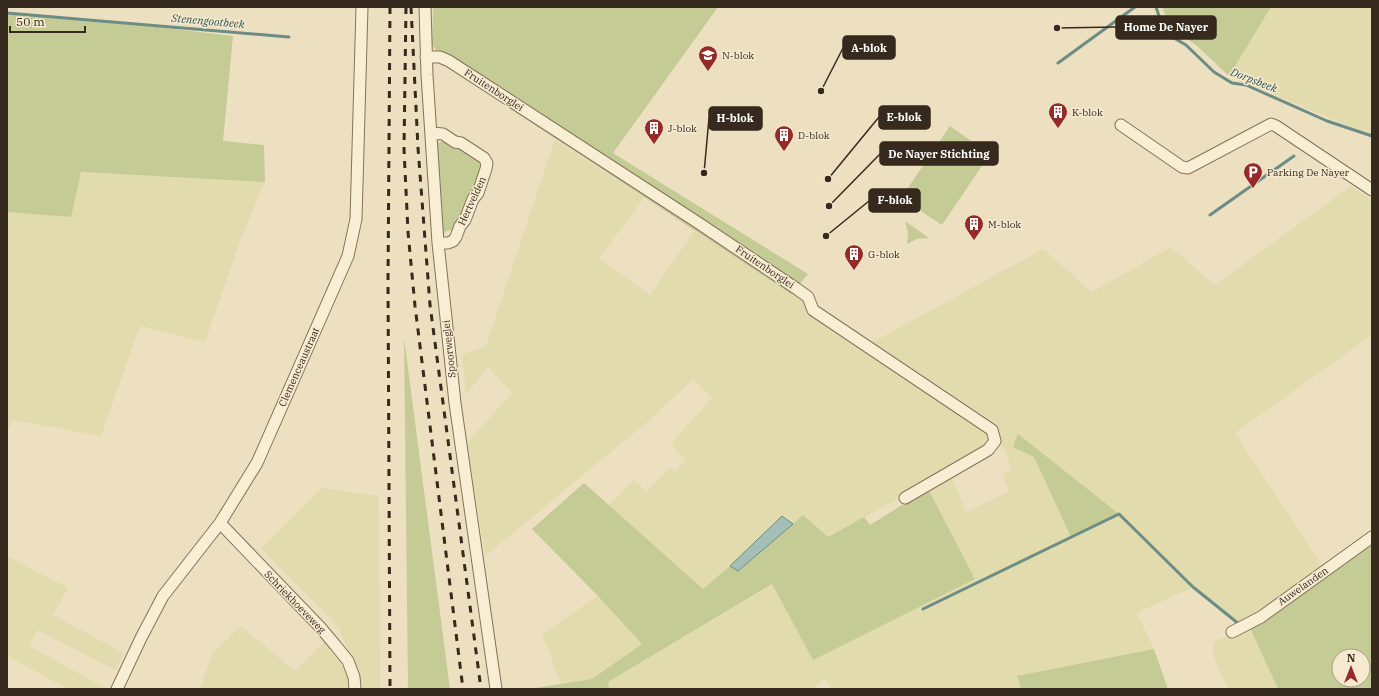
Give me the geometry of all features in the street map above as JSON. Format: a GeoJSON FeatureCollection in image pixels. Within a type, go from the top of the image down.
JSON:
{"type":"FeatureCollection","features":[{"type":"Feature","properties":{"kind":"street","name":"Clemenceaustraat"},"geometry":{"type":"LineString","coordinates":[[117,689],[163,596],[220,523],[257,464],[348,256],[356,219],[362,7]]}},
{"type":"Feature","properties":{"kind":"street","name":"Spoorweglei"},"geometry":{"type":"LineString","coordinates":[[425,7],[426,57],[438,243],[455,403],[496,689]]}},
{"type":"Feature","properties":{"kind":"street","name":"Fruitenborglei"},"geometry":{"type":"LineString","coordinates":[[426,57],[440,58],[449,61],[703,226],[803,293],[808,297],[813,310],[992,430],[995,441],[988,450],[905,498]]}},
{"type":"Feature","properties":{"kind":"street"},"geometry":{"type":"LineString","coordinates":[[1121,125],[1182,167],[1188,168],[1272,124],[1372,190]]}},
{"type":"Feature","properties":{"kind":"street","name":"Hertvelden"},"geometry":{"type":"LineString","coordinates":[[431,133],[443,134],[455,142],[461,143],[484,158],[486,163],[486,169],[478,193],[473,199],[465,220],[460,226],[456,237],[453,241],[448,243],[438,243]]}},
{"type":"Feature","properties":{"kind":"street","name":"Schriekhoeveweg"},"geometry":{"type":"LineString","coordinates":[[220,523],[332,641],[348,661],[354,677],[355,689]]}},
{"type":"Feature","properties":{"kind":"street","name":"Auwelanden"},"geometry":{"type":"LineString","coordinates":[[1232,632],[1261,617],[1372,537]]}},
{"type":"Feature","properties":{"kind":"shaded area"},"geometry":{"type":"Polygon","coordinates":[[[1271,7],[1372,7],[1372,136],[1229,76],[1271,7]]]}},
{"type":"Feature","properties":{"kind":"shaded area"},"geometry":{"type":"Polygon","coordinates":[[[555,140],[644,198],[599,258],[650,295],[694,231],[802,300],[809,313],[989,431],[992,439],[989,444],[924,484],[828,538],[803,515],[793,524],[782,516],[730,566],[703,589],[608,505],[634,480],[646,491],[670,467],[675,471],[685,461],[671,443],[712,398],[693,379],[651,419],[485,556],[467,443],[512,393],[488,367],[466,394],[462,355],[486,346],[555,140]]]}},
{"type":"Feature","properties":{"kind":"shaded area"},"geometry":{"type":"Polygon","coordinates":[[[81,172],[265,182],[243,233],[205,342],[140,326],[101,436],[12,420],[7,432],[7,212],[71,217],[81,172]]]}},
{"type":"Feature","properties":{"kind":"shaded area"},"geometry":{"type":"Polygon","coordinates":[[[1351,186],[1372,200],[1372,335],[1235,433],[1323,567],[1239,624],[1193,587],[1137,613],[1154,649],[1018,676],[1021,689],[831,689],[826,678],[812,689],[609,689],[608,682],[773,584],[813,660],[928,489],[952,476],[966,512],[1009,491],[1002,474],[1012,470],[1001,442],[997,424],[873,342],[1043,249],[1092,292],[1171,247],[1215,285],[1351,186]],[[1034,457],[1071,537],[1118,515],[1034,457]]]}},
{"type":"Feature","properties":{"kind":"shaded area"},"geometry":{"type":"Polygon","coordinates":[[[321,488],[379,496],[380,689],[361,689],[361,684],[339,628],[261,548],[321,488]]]}},
{"type":"Feature","properties":{"kind":"shaded area"},"geometry":{"type":"Polygon","coordinates":[[[7,556],[68,588],[53,615],[124,653],[115,670],[38,630],[29,646],[107,689],[68,689],[7,656],[7,556]]]}},
{"type":"Feature","properties":{"kind":"shaded area"},"geometry":{"type":"Polygon","coordinates":[[[598,596],[642,644],[592,679],[561,684],[542,634],[598,596]]]}},
{"type":"Feature","properties":{"kind":"shaded area"},"geometry":{"type":"Polygon","coordinates":[[[241,626],[295,671],[326,640],[346,672],[349,689],[200,689],[213,652],[241,626]]]}},
{"type":"Feature","properties":{"kind":"shaded area"},"geometry":{"type":"Polygon","coordinates":[[[1250,628],[1278,689],[1228,689],[1212,652],[1215,641],[1250,628]]]}},
{"type":"Feature","properties":{"kind":"green space"},"geometry":{"type":"Polygon","coordinates":[[[433,7],[718,7],[613,153],[808,274],[791,294],[444,65],[432,44],[433,7]]]}},
{"type":"Feature","properties":{"kind":"green space"},"geometry":{"type":"Polygon","coordinates":[[[1162,7],[1271,7],[1229,76],[1196,45],[1171,28],[1162,7]]]}},
{"type":"Feature","properties":{"kind":"green space"},"geometry":{"type":"Polygon","coordinates":[[[7,14],[114,22],[233,36],[223,141],[264,145],[265,182],[81,172],[71,217],[7,212],[7,14]]]}},
{"type":"Feature","properties":{"kind":"green space"},"geometry":{"type":"Polygon","coordinates":[[[950,126],[990,154],[942,225],[901,198],[950,126]]]}},
{"type":"Feature","properties":{"kind":"green space"},"geometry":{"type":"Polygon","coordinates":[[[445,141],[472,154],[482,166],[470,199],[459,222],[454,230],[446,231],[442,236],[437,143],[445,141]]]}},
{"type":"Feature","properties":{"kind":"green space"},"geometry":{"type":"Polygon","coordinates":[[[905,221],[929,238],[917,239],[907,244],[908,233],[905,221]]]}},
{"type":"Feature","properties":{"kind":"green space"},"geometry":{"type":"Polygon","coordinates":[[[404,338],[450,689],[408,689],[404,338]]]}},
{"type":"Feature","properties":{"kind":"green space"},"geometry":{"type":"Polygon","coordinates":[[[1018,434],[1119,514],[1071,537],[1034,457],[1013,447],[1018,434]]]}},
{"type":"Feature","properties":{"kind":"green space"},"geometry":{"type":"Polygon","coordinates":[[[584,483],[703,589],[730,566],[738,571],[803,515],[828,537],[864,517],[870,525],[928,489],[975,579],[813,660],[772,584],[608,682],[609,689],[529,689],[592,679],[642,644],[598,596],[532,529],[584,483]]]}},
{"type":"Feature","properties":{"kind":"green space"},"geometry":{"type":"Polygon","coordinates":[[[1372,544],[1372,689],[1278,689],[1250,628],[1273,615],[1372,544]]]}},
{"type":"Feature","properties":{"kind":"green space"},"geometry":{"type":"Polygon","coordinates":[[[1154,649],[1168,689],[1021,689],[1017,676],[1154,649]]]}},
{"type":"Feature","properties":{"kind":"water"},"geometry":{"type":"Polygon","coordinates":[[[782,516],[793,524],[738,571],[730,566],[782,516]]]}},
{"type":"Feature","properties":{"kind":"waterway"},"geometry":{"type":"LineString","coordinates":[[1058,63],[1135,7]]}},
{"type":"Feature","properties":{"kind":"waterway","name":"Dorpsbeek"},"geometry":{"type":"LineString","coordinates":[[1156,7],[1162,25],[1167,34],[1186,45],[1214,72],[1232,83],[1246,85],[1327,121],[1372,136]]}},
{"type":"Feature","properties":{"kind":"waterway","name":"Stenengootbeek"},"geometry":{"type":"LineString","coordinates":[[7,13],[289,37]]}},
{"type":"Feature","properties":{"kind":"waterway"},"geometry":{"type":"LineString","coordinates":[[1210,215],[1294,156]]}},
{"type":"Feature","properties":{"kind":"waterway"},"geometry":{"type":"LineString","coordinates":[[923,609],[1119,514],[1193,587],[1239,624]]}},
{"type":"Feature","properties":{"kind":"railway"},"geometry":{"type":"LineString","coordinates":[[390,7],[388,281],[390,689]]}},
{"type":"Feature","properties":{"kind":"railway"},"geometry":{"type":"LineString","coordinates":[[406,7],[404,149],[408,232],[415,306],[463,689]]}},
{"type":"Feature","properties":{"kind":"railway"},"geometry":{"type":"LineString","coordinates":[[411,7],[418,148],[430,305],[481,689]]}},
{"type":"Feature","properties":{"kind":"place","name":"Home De Nayer"},"geometry":{"type":"Point","coordinates":[1057,28]}},
{"type":"Feature","properties":{"kind":"place","name":"N-blok"},"geometry":{"type":"Point","coordinates":[708,72]}},
{"type":"Feature","properties":{"kind":"place","name":"A-blok"},"geometry":{"type":"Point","coordinates":[821,91]}},
{"type":"Feature","properties":{"kind":"place","name":"K-blok"},"geometry":{"type":"Point","coordinates":[1058,129]}},
{"type":"Feature","properties":{"kind":"place","name":"J-blok"},"geometry":{"type":"Point","coordinates":[654,145]}},
{"type":"Feature","properties":{"kind":"place","name":"D-blok"},"geometry":{"type":"Point","coordinates":[784,152]}},
{"type":"Feature","properties":{"kind":"place","name":"H-blok"},"geometry":{"type":"Point","coordinates":[704,173]}},
{"type":"Feature","properties":{"kind":"place","name":"E-blok"},"geometry":{"type":"Point","coordinates":[828,179]}},
{"type":"Feature","properties":{"kind":"place","name":"Parking De Nayer"},"geometry":{"type":"Point","coordinates":[1253,189]}},
{"type":"Feature","properties":{"kind":"place","name":"De Nayer Stichting"},"geometry":{"type":"Point","coordinates":[829,206]}},
{"type":"Feature","properties":{"kind":"place","name":"F-blok"},"geometry":{"type":"Point","coordinates":[826,236]}},
{"type":"Feature","properties":{"kind":"place","name":"M-blok"},"geometry":{"type":"Point","coordinates":[974,241]}},
{"type":"Feature","properties":{"kind":"place","name":"G-blok"},"geometry":{"type":"Point","coordinates":[854,271]}}]}
